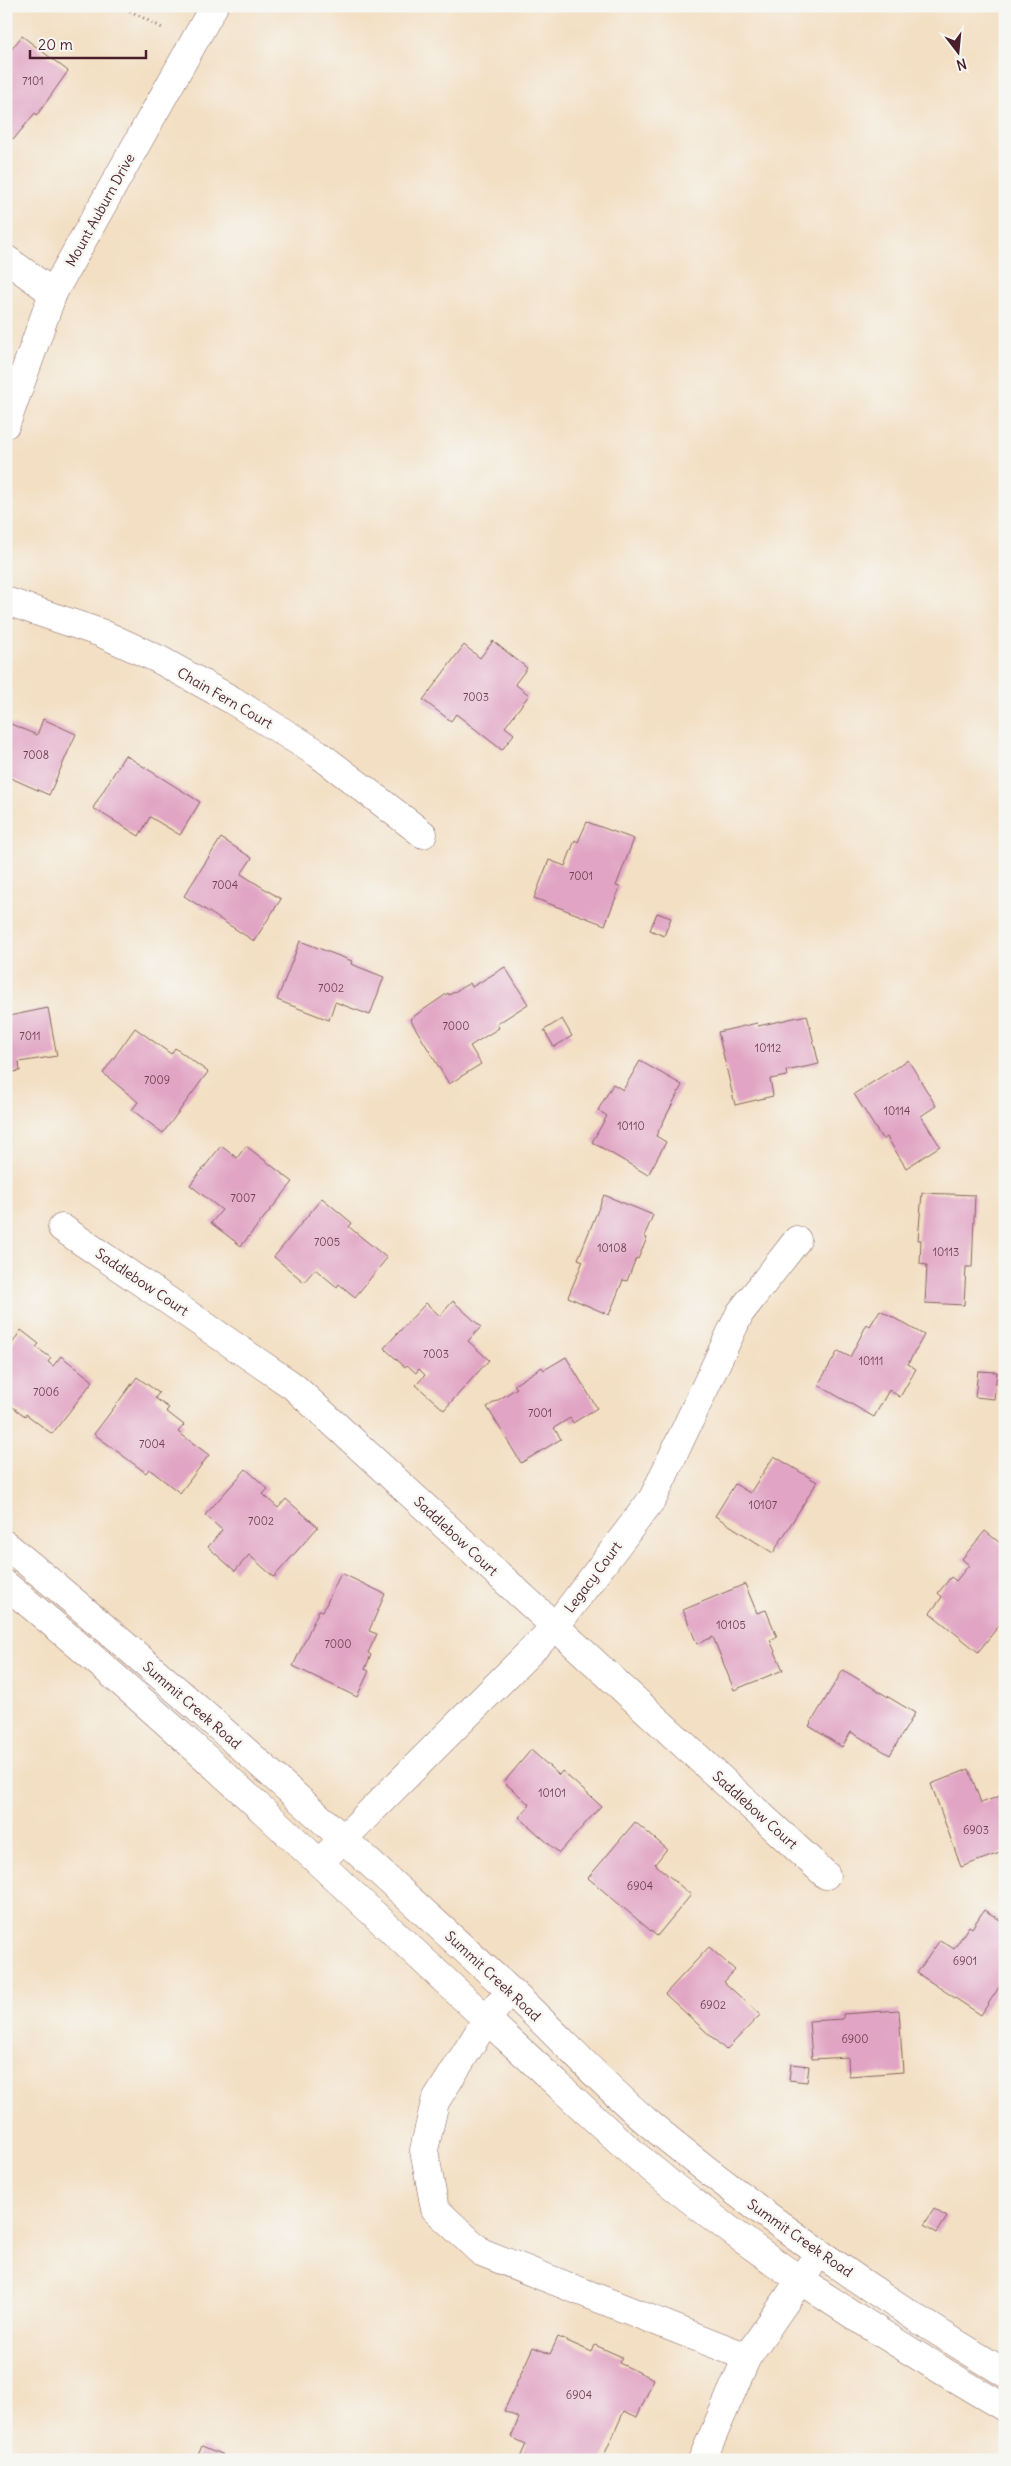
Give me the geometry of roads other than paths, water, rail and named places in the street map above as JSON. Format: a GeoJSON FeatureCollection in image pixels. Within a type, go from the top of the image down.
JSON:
{"type":"FeatureCollection","features":[{"type":"Feature","properties":{"kind":"street","name":"Mount Auburn Drive"},"geometry":{"type":"LineString","coordinates":[[6,424],[53,292],[214,6]]}},
{"type":"Feature","properties":{"kind":"street"},"geometry":{"type":"LineString","coordinates":[[6,259],[53,292]]}},
{"type":"Feature","properties":{"kind":"street","name":"Chain Fern Court"},"geometry":{"type":"LineString","coordinates":[[6,601],[101,633],[160,660],[232,700],[317,753],[422,834]]}},
{"type":"Feature","properties":{"kind":"street","name":"Saddlebow Court"},"geometry":{"type":"LineString","coordinates":[[62,1228],[292,1386],[826,1875]]}},
{"type":"Feature","properties":{"kind":"street","name":"Legacy Court"},"geometry":{"type":"LineString","coordinates":[[320,1862],[555,1627],[653,1498],[740,1313],[797,1240]]}},
{"type":"Feature","properties":{"kind":"street","name":"Summit Creek Road"},"geometry":{"type":"LineString","coordinates":[[6,1545],[241,1748],[510,1990],[649,2123],[792,2235],[952,2341],[1005,2373]]}},
{"type":"Feature","properties":{"kind":"street"},"geometry":{"type":"LineString","coordinates":[[6,1585],[127,1688],[320,1862],[638,2158],[800,2281],[927,2362],[1005,2408]]}},
{"type":"Feature","properties":{"kind":"street"},"geometry":{"type":"LineString","coordinates":[[510,1990],[487,2019],[435,2102],[424,2150],[435,2208],[481,2252],[747,2357]]}},
{"type":"Feature","properties":{"kind":"street"},"geometry":{"type":"LineString","coordinates":[[702,2460],[747,2357],[819,2253]]}}]}
